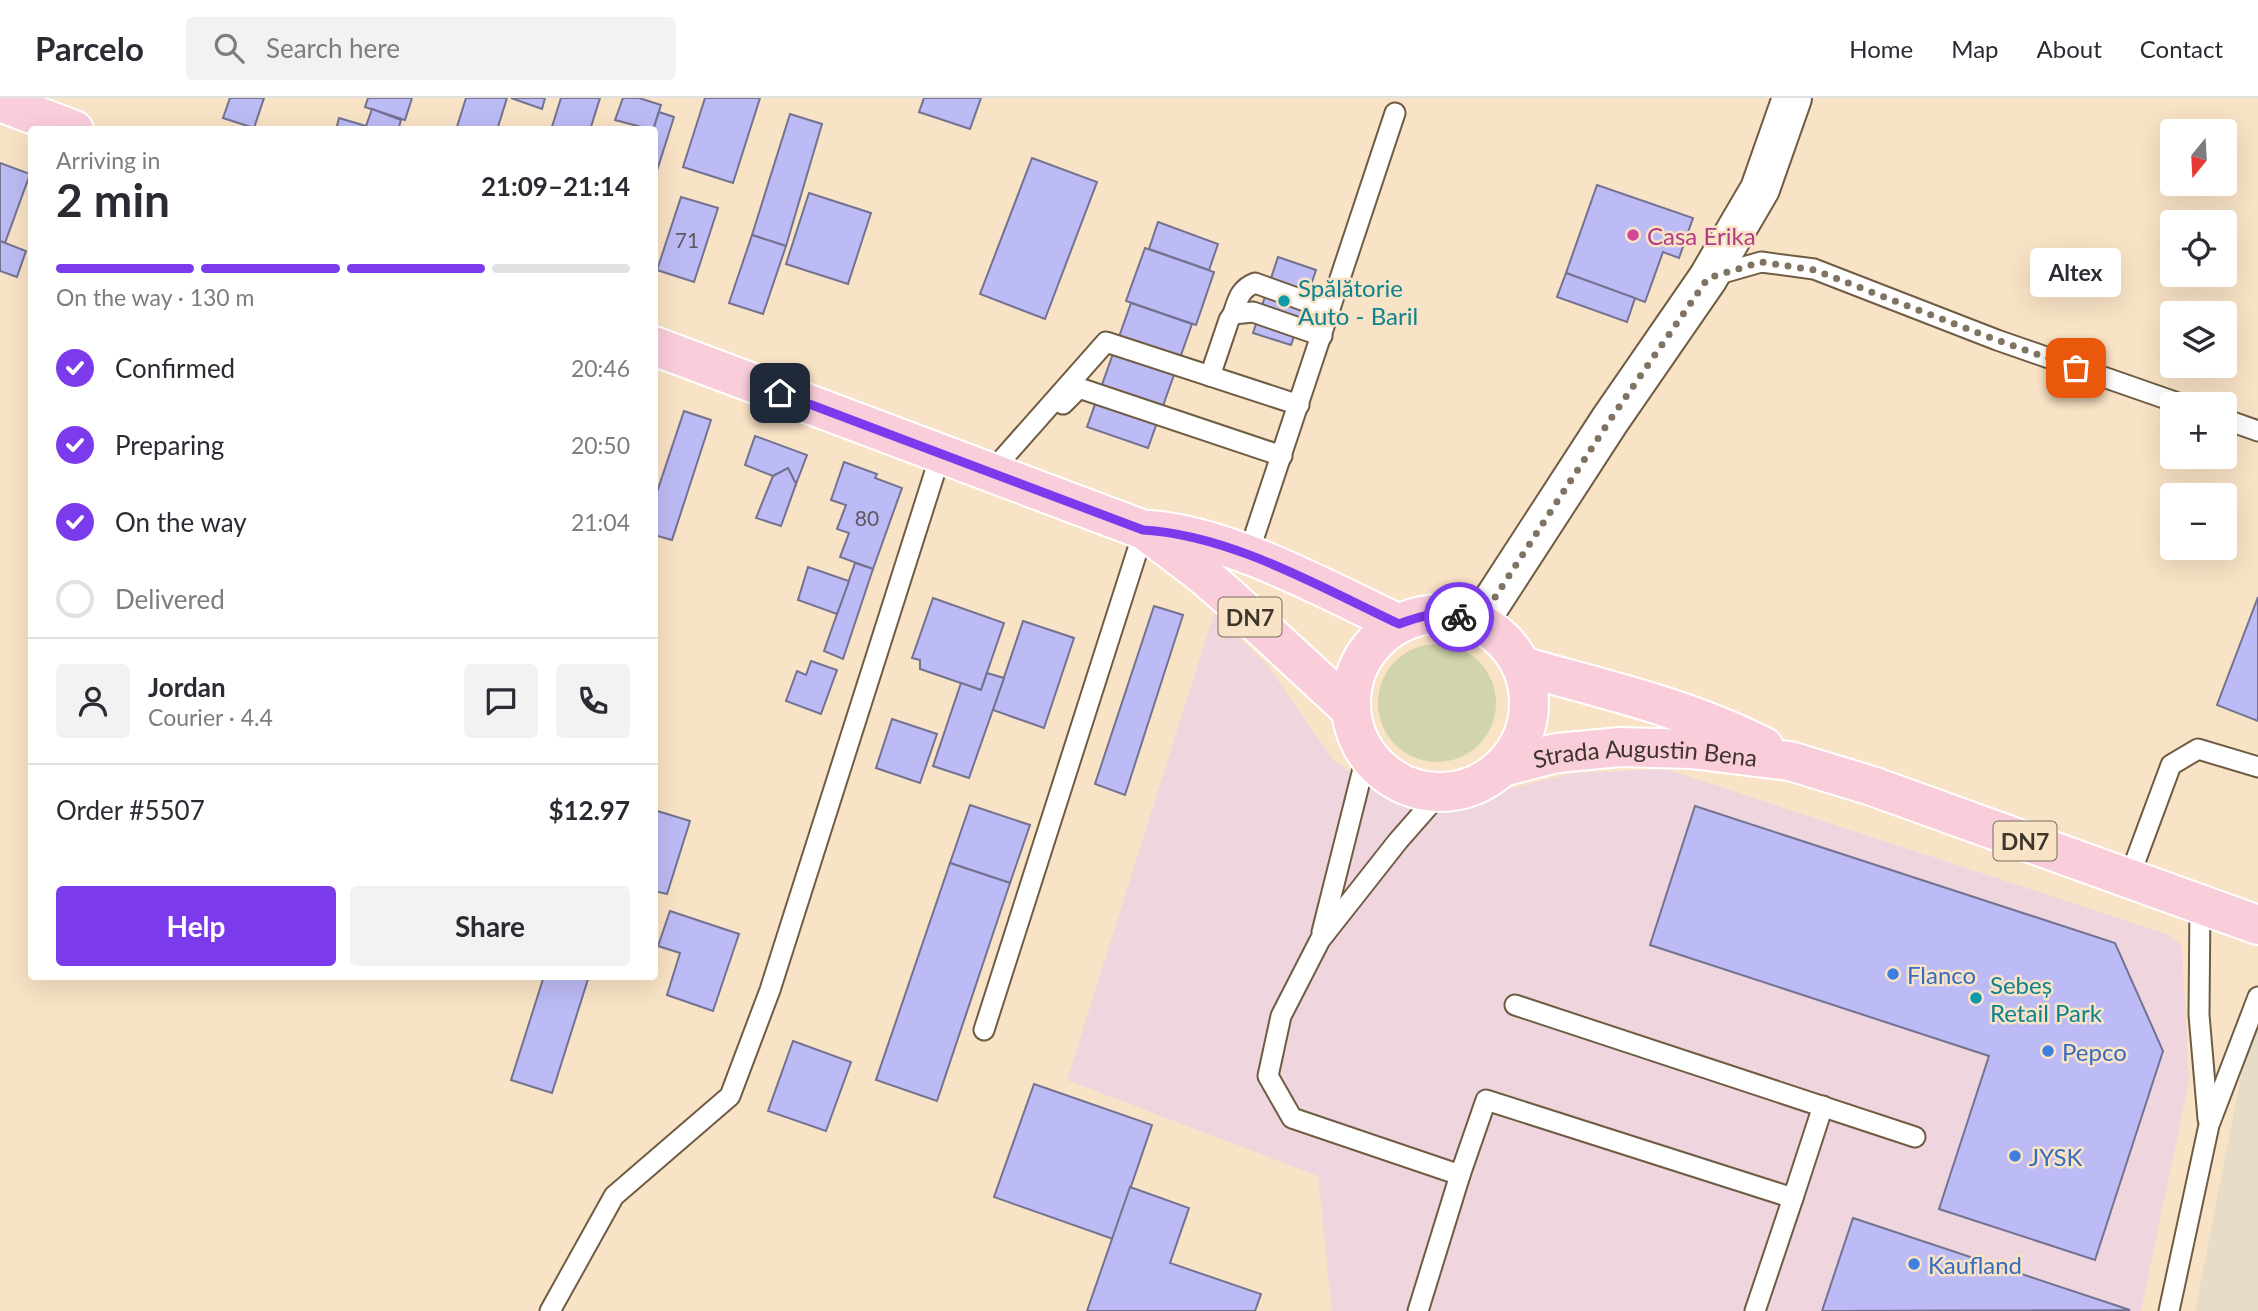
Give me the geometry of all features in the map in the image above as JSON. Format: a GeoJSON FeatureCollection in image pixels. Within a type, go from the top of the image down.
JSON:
{"type":"FeatureCollection","features":[{"type":"Feature","properties":{"kind":"main road"},"geometry":{"type":"LineString","coordinates":[[0,102],[63,126]]}},
{"type":"Feature","properties":{"kind":"main road","name":"DN7"},"geometry":{"type":"LineString","coordinates":[[658,347],[1143,530],[1230,598],[1351,710]]}},
{"type":"Feature","properties":{"kind":"main road","name":"DN7"},"geometry":{"type":"LineString","coordinates":[[1143,530],[1170,531],[1248,555],[1399,624]]}},
{"type":"Feature","properties":{"kind":"main road","name":"DN7"},"geometry":{"type":"LineString","coordinates":[[1425,615],[1452,615],[1479,622],[1504,640],[1521,666],[1529,692],[1528,719],[1519,745],[1502,766],[1484,780],[1463,789],[1441,792],[1399,782],[1381,769],[1359,740],[1351,710],[1353,684],[1362,660],[1378,638],[1399,624],[1425,615]]}},
{"type":"Feature","properties":{"kind":"main road","name":"Strada Augustin Bena"},"geometry":{"type":"LineString","coordinates":[[1521,666],[1656,704],[1730,730],[1790,761]]}},
{"type":"Feature","properties":{"kind":"main road","name":"Strada Augustin Bena"},"geometry":{"type":"LineString","coordinates":[[1502,766],[1557,753],[1620,747],[1691,749],[1790,761],[1872,786],[2258,925]]}},
{"type":"Feature","properties":{"kind":"street"},"geometry":{"type":"LineString","coordinates":[[1479,622],[1595,442],[1708,278],[1760,189],[1792,98]]}},
{"type":"Feature","properties":{"kind":"lane"},"geometry":{"type":"LineString","coordinates":[[1248,555],[1395,113]]}},
{"type":"Feature","properties":{"kind":"lane"},"geometry":{"type":"LineString","coordinates":[[1708,278],[1761,262],[1814,270],[1997,340],[2160,397]]}},
{"type":"Feature","properties":{"kind":"lane"},"geometry":{"type":"LineString","coordinates":[[1210,376],[1239,294],[1249,285],[1255,283],[1330,310]]}},
{"type":"Feature","properties":{"kind":"lane"},"geometry":{"type":"LineString","coordinates":[[1233,314],[1253,312],[1322,336]]}},
{"type":"Feature","properties":{"kind":"lane"},"geometry":{"type":"LineString","coordinates":[[991,472],[1106,342],[1299,405]]}},
{"type":"Feature","properties":{"kind":"lane"},"geometry":{"type":"LineString","coordinates":[[991,472],[1079,388],[1282,456]]}},
{"type":"Feature","properties":{"kind":"lane"},"geometry":{"type":"LineString","coordinates":[[2237,424],[2258,431]]}},
{"type":"Feature","properties":{"kind":"lane"},"geometry":{"type":"LineString","coordinates":[[550,1311],[614,1196],[730,1096],[770,990],[941,453]]}},
{"type":"Feature","properties":{"kind":"lane"},"geometry":{"type":"LineString","coordinates":[[984,1030],[1143,530]]}},
{"type":"Feature","properties":{"kind":"lane"},"geometry":{"type":"LineString","coordinates":[[2129,878],[2171,765],[2198,749],[2258,767]]}},
{"type":"Feature","properties":{"kind":"lane"},"geometry":{"type":"LineString","coordinates":[[1320,940],[1367,754]]}},
{"type":"Feature","properties":{"kind":"lane"},"geometry":{"type":"LineString","coordinates":[[1441,792],[1398,841],[1320,940],[1281,1016],[1268,1076],[1292,1118],[1460,1175]]}},
{"type":"Feature","properties":{"kind":"lane"},"geometry":{"type":"LineString","coordinates":[[2200,904],[2199,1015],[2209,1125]]}},
{"type":"Feature","properties":{"kind":"lane"},"geometry":{"type":"LineString","coordinates":[[2169,1311],[2209,1125],[2258,997]]}},
{"type":"Feature","properties":{"kind":"lane"},"geometry":{"type":"LineString","coordinates":[[1516,1005],[1915,1137]]}},
{"type":"Feature","properties":{"kind":"lane"},"geometry":{"type":"LineString","coordinates":[[1418,1311],[1486,1100],[1793,1198]]}},
{"type":"Feature","properties":{"kind":"lane"},"geometry":{"type":"LineString","coordinates":[[1755,1311],[1823,1106]]}},
{"type":"Feature","properties":{"kind":"shaded area"},"geometry":{"type":"Polygon","coordinates":[[[1214,613],[1267,665],[1334,761],[1395,800],[1459,810],[1509,789],[1573,773],[1666,769],[2169,935],[2182,946],[2189,1081],[2141,1311],[1332,1311],[1318,1176],[1067,1080],[1214,613]]]}},
{"type":"Feature","properties":{"kind":"shaded area"},"geometry":{"type":"Polygon","coordinates":[[[2258,990],[2258,1311],[2195,1311],[2258,990]]]}},
{"type":"Feature","properties":{"kind":"green space"},"geometry":{"type":"Polygon","coordinates":[[[1437,644],[1460,648],[1479,661],[1492,680],[1496,703],[1492,726],[1479,745],[1460,758],[1437,762],[1414,758],[1395,745],[1382,726],[1378,703],[1382,680],[1395,661],[1414,648],[1437,644]]]}},
{"type":"Feature","properties":{"kind":"building"},"geometry":{"type":"Polygon","coordinates":[[[230,98],[264,98],[255,126],[223,118],[230,98]]]}},
{"type":"Feature","properties":{"kind":"building"},"geometry":{"type":"Polygon","coordinates":[[[368,98],[412,98],[405,120],[365,107],[368,98]]]}},
{"type":"Feature","properties":{"kind":"building"},"geometry":{"type":"Polygon","coordinates":[[[466,98],[507,98],[498,126],[457,126],[466,98]]]}},
{"type":"Feature","properties":{"kind":"building"},"geometry":{"type":"Polygon","coordinates":[[[511,98],[545,98],[542,109],[511,98]]]}},
{"type":"Feature","properties":{"kind":"building"},"geometry":{"type":"Polygon","coordinates":[[[561,98],[600,98],[591,126],[552,126],[561,98]]]}},
{"type":"Feature","properties":{"kind":"building"},"geometry":{"type":"Polygon","coordinates":[[[623,98],[639,98],[661,105],[654,126],[638,126],[615,120],[623,98]]]}},
{"type":"Feature","properties":{"kind":"building"},"geometry":{"type":"Polygon","coordinates":[[[705,98],[760,98],[733,183],[683,167],[705,98]]]}},
{"type":"Feature","properties":{"kind":"building"},"geometry":{"type":"Polygon","coordinates":[[[924,98],[981,98],[970,129],[919,112],[924,98]]]}},
{"type":"Feature","properties":{"kind":"building"},"geometry":{"type":"Polygon","coordinates":[[[372,109],[401,120],[399,126],[366,126],[372,109]]]}},
{"type":"Feature","properties":{"kind":"building"},"geometry":{"type":"Polygon","coordinates":[[[659,112],[674,117],[658,167],[658,126],[654,126],[659,112]]]}},
{"type":"Feature","properties":{"kind":"building"},"geometry":{"type":"Polygon","coordinates":[[[790,114],[822,124],[786,246],[752,235],[790,114]]]}},
{"type":"Feature","properties":{"kind":"building"},"geometry":{"type":"Polygon","coordinates":[[[339,118],[366,126],[337,126],[339,118]]]}},
{"type":"Feature","properties":{"kind":"building"},"geometry":{"type":"Polygon","coordinates":[[[1032,158],[1097,182],[1045,319],[980,294],[1032,158]]]}},
{"type":"Feature","properties":{"kind":"building"},"geometry":{"type":"Polygon","coordinates":[[[0,163],[28,173],[28,180],[5,243],[0,241],[0,163]]]}},
{"type":"Feature","properties":{"kind":"building","name":"Casa Erika"},"geometry":{"type":"Polygon","coordinates":[[[1597,185],[1693,218],[1679,258],[1663,252],[1645,302],[1566,273],[1597,185]]]}},
{"type":"Feature","properties":{"kind":"building"},"geometry":{"type":"Polygon","coordinates":[[[809,193],[871,213],[848,284],[786,264],[809,193]]]}},
{"type":"Feature","properties":{"kind":"building"},"geometry":{"type":"Polygon","coordinates":[[[681,197],[718,208],[694,282],[658,270],[681,197]]]}},
{"type":"Feature","properties":{"kind":"building"},"geometry":{"type":"Polygon","coordinates":[[[1158,222],[1218,244],[1209,270],[1149,249],[1158,222]]]}},
{"type":"Feature","properties":{"kind":"building"},"geometry":{"type":"Polygon","coordinates":[[[752,235],[786,246],[763,314],[729,303],[752,235]]]}},
{"type":"Feature","properties":{"kind":"building"},"geometry":{"type":"Polygon","coordinates":[[[0,241],[26,251],[17,277],[0,271],[0,241]]]}},
{"type":"Feature","properties":{"kind":"building"},"geometry":{"type":"Polygon","coordinates":[[[1145,248],[1214,272],[1196,325],[1126,301],[1145,248]]]}},
{"type":"Feature","properties":{"kind":"building","name":"Spălătorie Auto - Baril"},"geometry":{"type":"Polygon","coordinates":[[[1278,257],[1316,270],[1291,345],[1253,333],[1278,257]]]}},
{"type":"Feature","properties":{"kind":"building"},"geometry":{"type":"Polygon","coordinates":[[[1566,273],[1635,298],[1627,322],[1557,297],[1566,273]]]}},
{"type":"Feature","properties":{"kind":"building"},"geometry":{"type":"Polygon","coordinates":[[[1131,303],[1192,324],[1148,448],[1087,427],[1131,303]]]}},
{"type":"Feature","properties":{"kind":"building"},"geometry":{"type":"Polygon","coordinates":[[[684,411],[711,420],[672,540],[658,536],[658,489],[684,411]]]}},
{"type":"Feature","properties":{"kind":"building"},"geometry":{"type":"Polygon","coordinates":[[[755,436],[807,455],[796,484],[788,468],[773,476],[745,465],[755,436]]]}},
{"type":"Feature","properties":{"kind":"building"},"geometry":{"type":"Polygon","coordinates":[[[844,462],[877,474],[875,478],[902,488],[873,569],[840,557],[849,533],[837,529],[846,505],[831,500],[844,462]]]}},
{"type":"Feature","properties":{"kind":"building"},"geometry":{"type":"Polygon","coordinates":[[[788,468],[796,484],[781,526],[756,518],[773,476],[788,468]]]}},
{"type":"Feature","properties":{"kind":"building"},"geometry":{"type":"Polygon","coordinates":[[[855,563],[873,569],[843,659],[824,651],[855,563]]]}},
{"type":"Feature","properties":{"kind":"building"},"geometry":{"type":"Polygon","coordinates":[[[808,567],[849,581],[837,614],[798,600],[808,567]]]}},
{"type":"Feature","properties":{"kind":"building"},"geometry":{"type":"Polygon","coordinates":[[[2258,597],[2258,721],[2217,705],[2258,597]]]}},
{"type":"Feature","properties":{"kind":"building"},"geometry":{"type":"Polygon","coordinates":[[[933,598],[1004,623],[981,690],[920,669],[920,660],[912,658],[933,598]]]}},
{"type":"Feature","properties":{"kind":"building"},"geometry":{"type":"Polygon","coordinates":[[[1154,606],[1183,615],[1125,795],[1095,784],[1154,606]]]}},
{"type":"Feature","properties":{"kind":"building"},"geometry":{"type":"Polygon","coordinates":[[[1023,621],[1074,638],[1044,728],[993,710],[1023,621]]]}},
{"type":"Feature","properties":{"kind":"building"},"geometry":{"type":"Polygon","coordinates":[[[811,661],[837,670],[821,714],[786,701],[797,671],[806,675],[811,661]]]}},
{"type":"Feature","properties":{"kind":"building"},"geometry":{"type":"Polygon","coordinates":[[[987,673],[1004,678],[969,778],[933,766],[961,683],[981,690],[987,673]]]}},
{"type":"Feature","properties":{"kind":"building"},"geometry":{"type":"Polygon","coordinates":[[[892,719],[937,734],[920,783],[876,768],[892,719]]]}},
{"type":"Feature","properties":{"kind":"building"},"geometry":{"type":"Polygon","coordinates":[[[970,805],[1030,825],[1010,883],[950,863],[970,805]]]}},
{"type":"Feature","properties":{"kind":"building","name":"Sebeș Retail Park"},"geometry":{"type":"Polygon","coordinates":[[[1695,806],[2115,943],[2163,1051],[2095,1260],[1939,1209],[1989,1056],[1650,945],[1695,806]]]}},
{"type":"Feature","properties":{"kind":"building"},"geometry":{"type":"Polygon","coordinates":[[[658,811],[690,821],[667,894],[658,892],[658,811]]]}},
{"type":"Feature","properties":{"kind":"building"},"geometry":{"type":"Polygon","coordinates":[[[950,863],[1010,883],[937,1101],[876,1080],[950,863]]]}},
{"type":"Feature","properties":{"kind":"building"},"geometry":{"type":"Polygon","coordinates":[[[670,911],[739,934],[713,1011],[667,995],[680,953],[658,946],[670,911]]]}},
{"type":"Feature","properties":{"kind":"building"},"geometry":{"type":"Polygon","coordinates":[[[543,980],[588,980],[552,1093],[511,1080],[543,980]]]}},
{"type":"Feature","properties":{"kind":"building"},"geometry":{"type":"Polygon","coordinates":[[[793,1041],[851,1062],[826,1131],[768,1111],[793,1041]]]}},
{"type":"Feature","properties":{"kind":"building"},"geometry":{"type":"Polygon","coordinates":[[[1034,1084],[1152,1125],[1113,1239],[994,1197],[1034,1084]]]}},
{"type":"Feature","properties":{"kind":"building"},"geometry":{"type":"Polygon","coordinates":[[[1130,1187],[1189,1208],[1170,1263],[1261,1294],[1255,1311],[1087,1311],[1130,1187]]]}},
{"type":"Feature","properties":{"kind":"building","name":"Kaufland"},"geometry":{"type":"Polygon","coordinates":[[[1853,1218],[2130,1310],[1822,1311],[1853,1218]]]}},
{"type":"Feature","properties":{"kind":"way so far"},"geometry":{"type":"LineString","coordinates":[[1459,617],[1479,622],[1610,420],[1708,278],[1761,262],[1814,270],[2076,368]]}},
{"type":"Feature","properties":{"kind":"place","name":"Casa Erika"},"geometry":{"type":"Point","coordinates":[1633,235]}},
{"type":"Feature","properties":{"kind":"place","name":"Spălătorie Auto - Baril"},"geometry":{"type":"Point","coordinates":[1284,301]}},
{"type":"Feature","properties":{"kind":"place","name":"Altex"},"geometry":{"type":"Point","coordinates":[2076,368]}},
{"type":"Feature","properties":{"kind":"place","name":"Flanco"},"geometry":{"type":"Point","coordinates":[1893,974]}},
{"type":"Feature","properties":{"kind":"place","name":"Sebeș Retail Park"},"geometry":{"type":"Point","coordinates":[1976,998]}},
{"type":"Feature","properties":{"kind":"place","name":"Pepco"},"geometry":{"type":"Point","coordinates":[2048,1051]}},
{"type":"Feature","properties":{"kind":"place","name":"JYSK"},"geometry":{"type":"Point","coordinates":[2015,1156]}},
{"type":"Feature","properties":{"kind":"place","name":"Kaufland"},"geometry":{"type":"Point","coordinates":[1914,1264]}},
{"type":"Feature","properties":{"kind":"route"},"geometry":{"type":"LineString","coordinates":[[780,393],[1143,530],[1170,531],[1248,555],[1399,624],[1425,615],[1459,617]]}}]}
